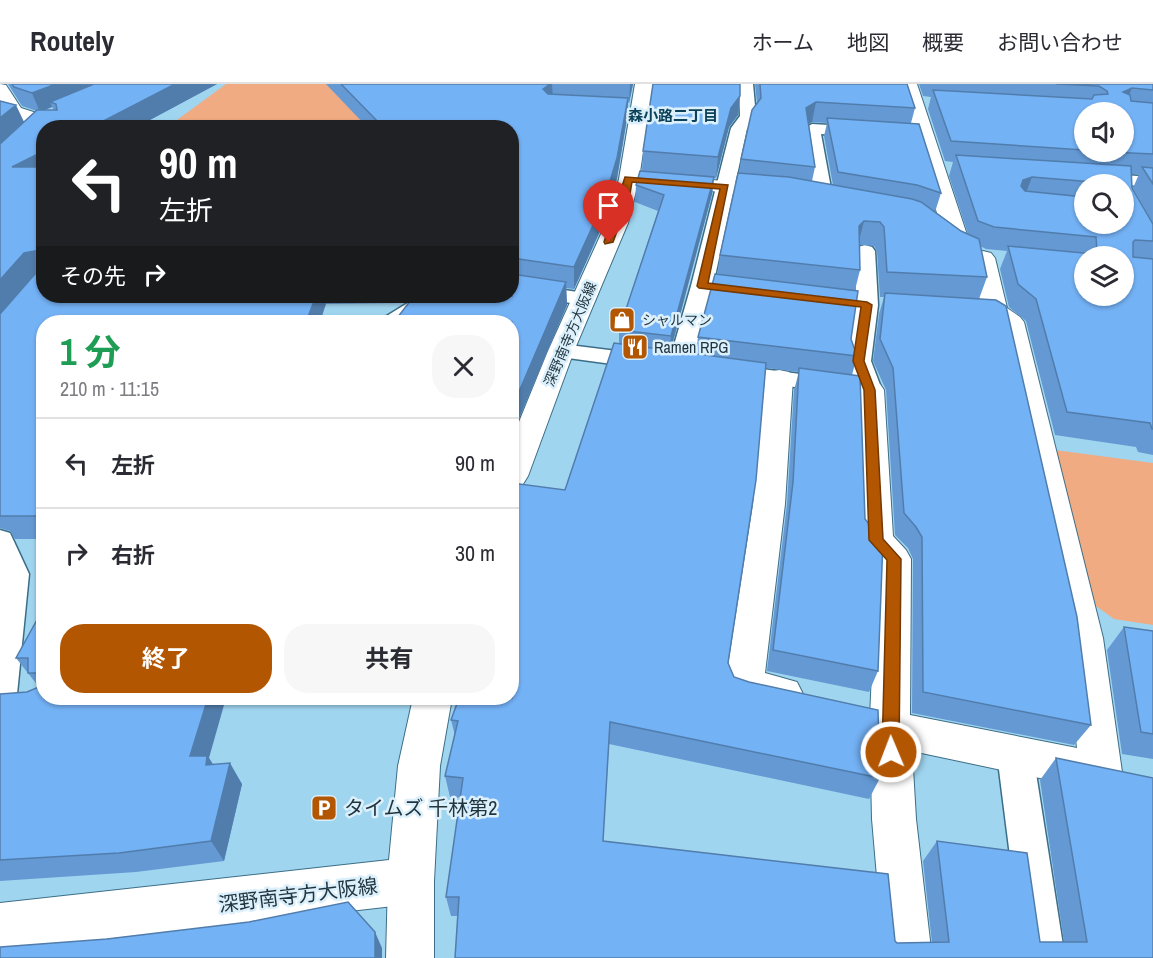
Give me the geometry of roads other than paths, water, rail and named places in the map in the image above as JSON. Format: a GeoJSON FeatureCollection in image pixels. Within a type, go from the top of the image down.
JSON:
{"type":"FeatureCollection","features":[{"type":"Feature","properties":{"kind":"street","name":"深野南寺方大阪線"},"geometry":{"type":"LineString","coordinates":[[519,458],[561,351],[616,223],[628,179],[634,111],[645,84]]}},
{"type":"Feature","properties":{"kind":"street"},"geometry":{"type":"LineString","coordinates":[[0,89],[7,112],[51,120]]}},
{"type":"Feature","properties":{"kind":"street"},"geometry":{"type":"LineString","coordinates":[[916,97],[935,168],[983,255],[983,312],[1011,321],[1084,638],[1101,772]]}},
{"type":"Feature","properties":{"kind":"street"},"geometry":{"type":"LineString","coordinates":[[25,136],[36,129]]}},
{"type":"Feature","properties":{"kind":"street"},"geometry":{"type":"LineString","coordinates":[[628,179],[724,187],[846,202]]}},
{"type":"Feature","properties":{"kind":"street"},"geometry":{"type":"LineString","coordinates":[[930,221],[983,255]]}},
{"type":"Feature","properties":{"kind":"street"},"geometry":{"type":"LineString","coordinates":[[779,378],[769,504],[744,685],[812,700]]}},
{"type":"Feature","properties":{"kind":"street"},"geometry":{"type":"LineString","coordinates":[[870,390],[876,540],[894,559],[890,723],[894,819],[908,958]]}},
{"type":"Feature","properties":{"kind":"street"},"geometry":{"type":"LineString","coordinates":[[410,958],[413,810],[422,738],[430,705]]}},
{"type":"Feature","properties":{"kind":"street"},"geometry":{"type":"LineString","coordinates":[[856,710],[890,723],[1015,754],[1143,779]]}},
{"type":"Feature","properties":{"kind":"street","name":"深野南寺方大阪線"},"geometry":{"type":"LineString","coordinates":[[0,927],[411,881]]}},
{"type":"Feature","properties":{"kind":"lane"},"geometry":{"type":"LineString","coordinates":[[561,351],[691,367],[702,286],[724,187],[739,128],[748,117],[746,84]]}},
{"type":"Feature","properties":{"kind":"lane"},"geometry":{"type":"LineString","coordinates":[[808,196],[812,129],[880,133]]}},
{"type":"Feature","properties":{"kind":"lane"},"geometry":{"type":"LineString","coordinates":[[903,135],[925,136]]}},
{"type":"Feature","properties":{"kind":"lane"},"geometry":{"type":"LineString","coordinates":[[935,168],[958,170]]}},
{"type":"Feature","properties":{"kind":"lane"},"geometry":{"type":"LineString","coordinates":[[1134,186],[1153,182]]}},
{"type":"Feature","properties":{"kind":"lane"},"geometry":{"type":"LineString","coordinates":[[735,373],[870,390],[858,361],[867,305],[865,251]]}},
{"type":"Feature","properties":{"kind":"lane"},"geometry":{"type":"LineString","coordinates":[[702,286],[773,294]]}},
{"type":"Feature","properties":{"kind":"lane"},"geometry":{"type":"LineString","coordinates":[[519,289],[584,299]]}},
{"type":"Feature","properties":{"kind":"lane"},"geometry":{"type":"LineString","coordinates":[[843,302],[890,306]]}},
{"type":"Feature","properties":{"kind":"lane"},"geometry":{"type":"LineString","coordinates":[[404,315],[423,303]]}},
{"type":"Feature","properties":{"kind":"lane"},"geometry":{"type":"LineString","coordinates":[[0,541],[14,574],[6,592],[0,694]]}},
{"type":"Feature","properties":{"kind":"lane"},"geometry":{"type":"LineString","coordinates":[[1015,754],[1044,958]]}},
{"type":"Feature","properties":{"kind":"place","name":"シャルマン"},"geometry":{"type":"Point","coordinates":[622,320]}},
{"type":"Feature","properties":{"kind":"place","name":"Ramen RPG"},"geometry":{"type":"Point","coordinates":[635,347]}},
{"type":"Feature","properties":{"kind":"place","name":"タイムズ 千林第2"},"geometry":{"type":"Point","coordinates":[324,808]}},
{"type":"Feature","properties":{"kind":"district","name":"森小路二丁目"},"geometry":{"type":"Point","coordinates":[673,116]}}]}
